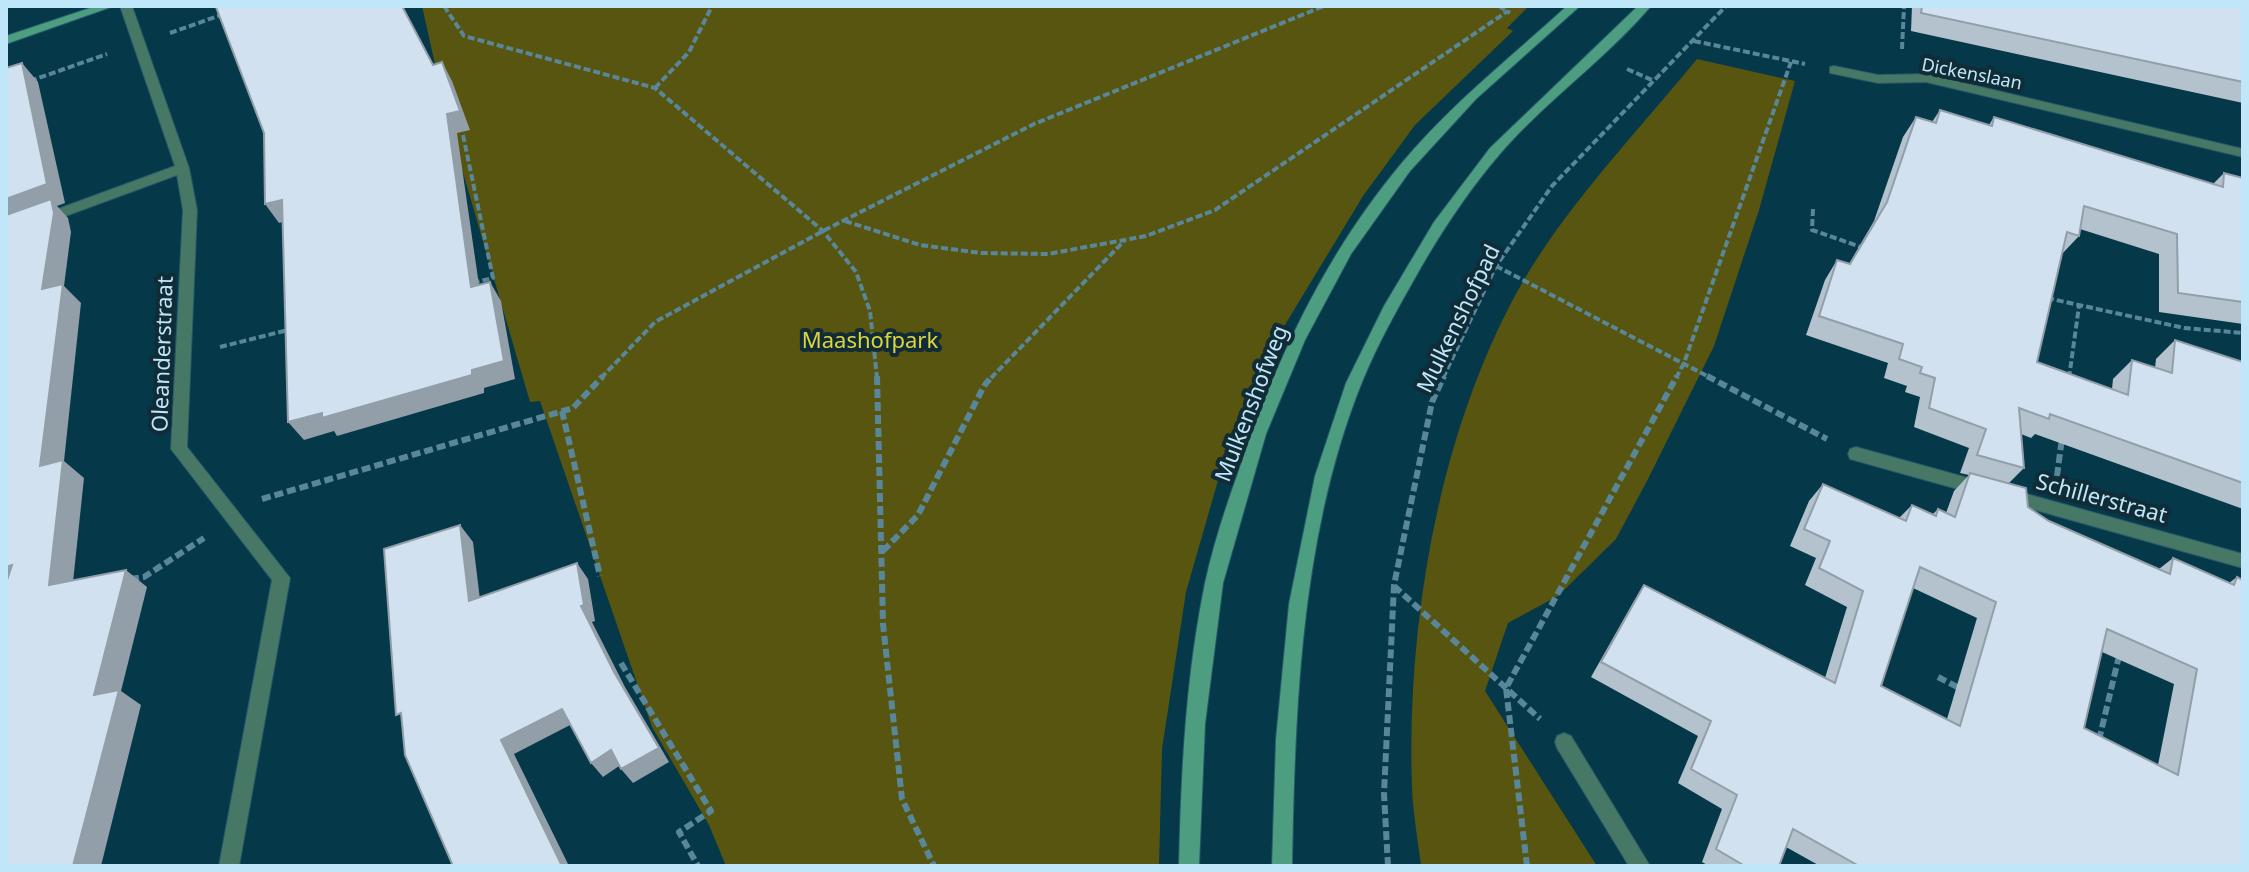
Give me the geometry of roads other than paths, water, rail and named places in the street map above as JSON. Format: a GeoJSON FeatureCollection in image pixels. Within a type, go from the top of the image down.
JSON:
{"type":"FeatureCollection","features":[{"type":"Feature","properties":{"kind":"street"},"geometry":{"type":"LineString","coordinates":[[6,40],[108,6]]}},
{"type":"Feature","properties":{"kind":"street","name":"Oleanderstraat"},"geometry":{"type":"LineString","coordinates":[[126,6],[182,168],[190,210],[179,449],[281,578],[229,866]]}},
{"type":"Feature","properties":{"kind":"street","name":"Mulkenshofweg"},"geometry":{"type":"LineString","coordinates":[[1189,866],[1195,734],[1214,583],[1250,459],[1282,367],[1323,285],[1391,187],[1440,127],[1574,6]]}},
{"type":"Feature","properties":{"kind":"street"},"geometry":{"type":"LineString","coordinates":[[1625,6],[1642,9]]}},
{"type":"Feature","properties":{"kind":"street"},"geometry":{"type":"LineString","coordinates":[[1282,866],[1285,739],[1298,604],[1323,476],[1354,383],[1391,306],[1439,225],[1495,151],[1642,9]]}},
{"type":"Feature","properties":{"kind":"street","name":"Dickenslaan"},"geometry":{"type":"LineString","coordinates":[[1834,70],[1878,79],[1926,78],[2243,153]]}},
{"type":"Feature","properties":{"kind":"street"},"geometry":{"type":"LineString","coordinates":[[6,233],[182,168]]}},
{"type":"Feature","properties":{"kind":"street","name":"Schillerstraat"},"geometry":{"type":"LineString","coordinates":[[1856,454],[2243,561]]}},
{"type":"Feature","properties":{"kind":"street"},"geometry":{"type":"LineString","coordinates":[[1564,742],[1640,866]]}},
{"type":"Feature","properties":{"kind":"park label","name":"Maashofpark"},"geometry":{"type":"Point","coordinates":[870,339]}}]}
